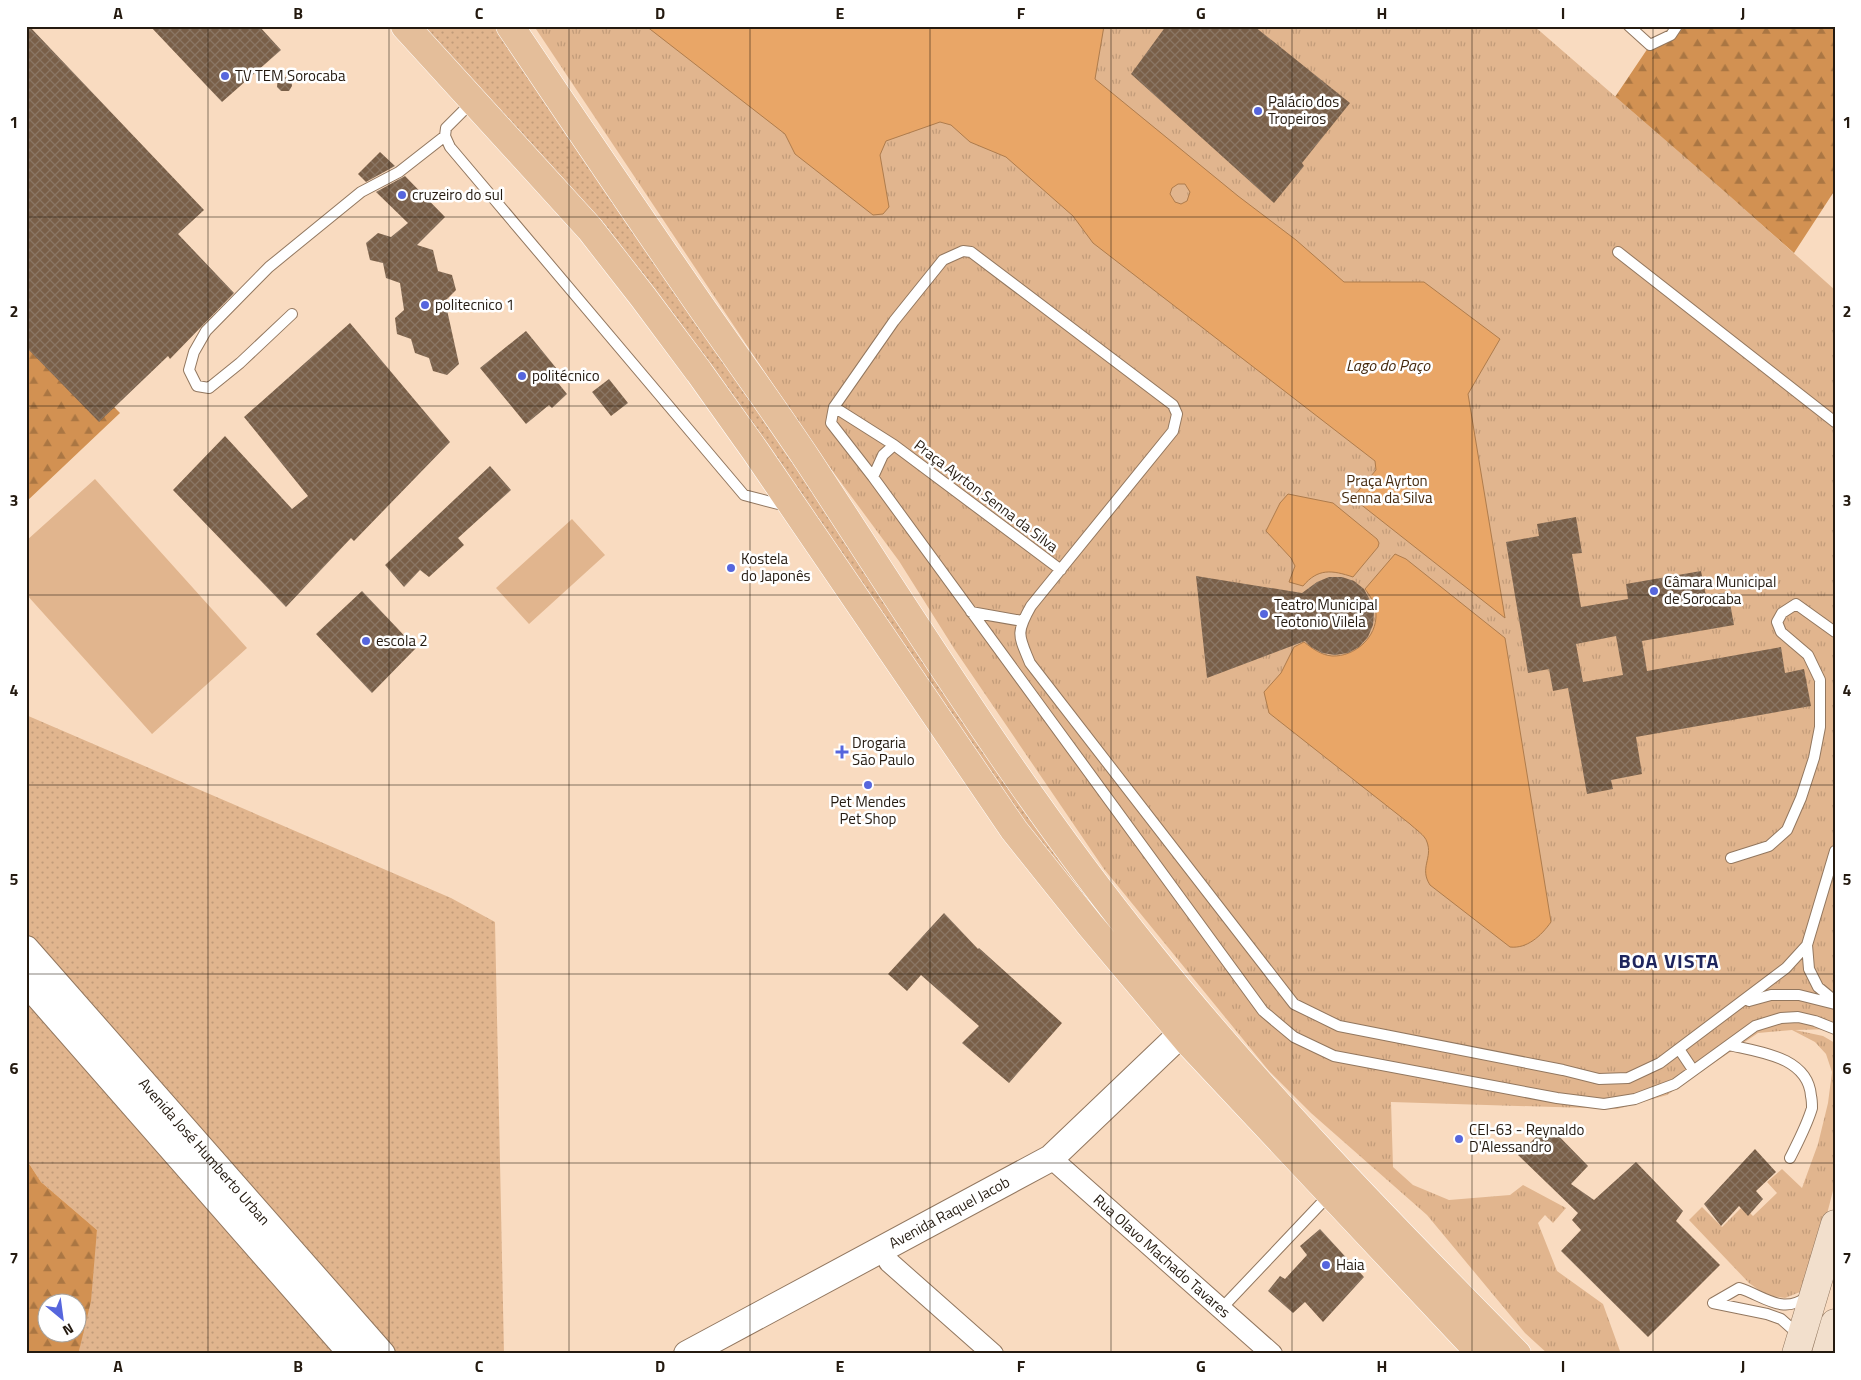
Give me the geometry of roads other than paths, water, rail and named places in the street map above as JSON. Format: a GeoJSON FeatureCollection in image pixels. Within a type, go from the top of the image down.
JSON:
{"type":"FeatureCollection","features":[{"type":"Feature","properties":{"kind":"main road"},"geometry":{"type":"LineString","coordinates":[[406,26],[590,229],[699,372],[795,508],[1014,830],[1090,925],[1186,1039],[1481,1354]]}},
{"type":"Feature","properties":{"kind":"main road"},"geometry":{"type":"LineString","coordinates":[[510,26],[792,436],[960,694],[1036,804],[1110,905],[1203,1019],[1280,1107],[1517,1354]]}},
{"type":"Feature","properties":{"kind":"main road"},"geometry":{"type":"LineString","coordinates":[[1799,1345],[1835,1224]]}},
{"type":"Feature","properties":{"kind":"main road"},"geometry":{"type":"LineString","coordinates":[[1826,1354],[1835,1324]]}},
{"type":"Feature","properties":{"kind":"street","name":"Avenida José Humberto Urban"},"geometry":{"type":"LineString","coordinates":[[26,949],[382,1354]]}},
{"type":"Feature","properties":{"kind":"street","name":"Avenida José Humberto Urban"},"geometry":{"type":"LineString","coordinates":[[26,982],[352,1354]]}},
{"type":"Feature","properties":{"kind":"street","name":"Avenida Raquel Jacob"},"geometry":{"type":"LineString","coordinates":[[716,1354],[890,1262],[1057,1163],[1186,1039]]}},
{"type":"Feature","properties":{"kind":"street","name":"Avenida Raquel Jacob"},"geometry":{"type":"LineString","coordinates":[[687,1354],[1057,1163]]}},
{"type":"Feature","properties":{"kind":"street","name":"Rua Olavo Machado Tavares"},"geometry":{"type":"LineString","coordinates":[[1057,1163],[1272,1354]]}},
{"type":"Feature","properties":{"kind":"street"},"geometry":{"type":"LineString","coordinates":[[890,1262],[993,1354]]}},
{"type":"Feature","properties":{"kind":"lane"},"geometry":{"type":"LineString","coordinates":[[1628,26],[1650,46],[1671,35],[1677,26]]}},
{"type":"Feature","properties":{"kind":"lane"},"geometry":{"type":"LineString","coordinates":[[473,102],[446,128],[445,136],[455,152],[744,495],[795,508]]}},
{"type":"Feature","properties":{"kind":"lane"},"geometry":{"type":"LineString","coordinates":[[292,314],[240,363],[209,388],[197,386],[189,370],[194,352],[206,331],[269,267],[361,192],[399,172],[445,136]]}},
{"type":"Feature","properties":{"kind":"lane","name":"Praça Ayrton Senna da Silva"},"geometry":{"type":"LineString","coordinates":[[1061,570],[894,445],[834,407],[894,321],[943,260],[963,251],[971,252],[1173,405],[1177,414],[1173,431],[1032,606],[1022,621],[1019,636],[1030,664],[1294,1004],[1339,1026],[1600,1079],[1628,1078],[1660,1063],[1679,1049]]}},
{"type":"Feature","properties":{"kind":"lane"},"geometry":{"type":"LineString","coordinates":[[1618,252],[1835,422]]}},
{"type":"Feature","properties":{"kind":"lane"},"geometry":{"type":"LineString","coordinates":[[834,407],[831,423],[1263,1011],[1294,1037],[1334,1056],[1557,1098],[1604,1104],[1635,1099],[1675,1084],[1755,1026],[1781,1018],[1798,1017],[1835,1029]]}},
{"type":"Feature","properties":{"kind":"lane","name":"Praça Ayrton Senna da Silva"},"geometry":{"type":"LineString","coordinates":[[872,477],[883,456],[894,445]]}},
{"type":"Feature","properties":{"kind":"lane"},"geometry":{"type":"LineString","coordinates":[[1731,858],[1769,846],[1787,830],[1801,798],[1820,727],[1820,680],[1808,655],[1781,632],[1778,622],[1782,613],[1796,604],[1835,632]]}},
{"type":"Feature","properties":{"kind":"lane"},"geometry":{"type":"LineString","coordinates":[[971,612],[1022,621]]}},
{"type":"Feature","properties":{"kind":"lane"},"geometry":{"type":"LineString","coordinates":[[1835,851],[1807,945],[1809,969],[1818,987],[1835,1002]]}},
{"type":"Feature","properties":{"kind":"lane"},"geometry":{"type":"LineString","coordinates":[[1693,1070],[1679,1049],[1786,968],[1807,945]]}},
{"type":"Feature","properties":{"kind":"lane"},"geometry":{"type":"LineString","coordinates":[[1741,1003],[1771,995],[1799,995],[1835,1002]]}},
{"type":"Feature","properties":{"kind":"lane"},"geometry":{"type":"LineString","coordinates":[[1729,1045],[1791,1062],[1802,1072],[1811,1087],[1812,1106],[1790,1158]]}},
{"type":"Feature","properties":{"kind":"lane"},"geometry":{"type":"LineString","coordinates":[[1221,1309],[1331,1194]]}},
{"type":"Feature","properties":{"kind":"lane"},"geometry":{"type":"LineString","coordinates":[[1799,1345],[1781,1319],[1768,1314],[1713,1303],[1739,1288],[1750,1291],[1778,1305],[1800,1302],[1814,1292]]}},
{"type":"Feature","properties":{"kind":"water","name":"Lago do Paço"},"geometry":{"type":"Polygon","coordinates":[[[646,26],[1104,26],[1095,79],[1238,196],[1296,240],[1344,282],[1424,282],[1500,339],[1468,394],[1505,618],[1359,503],[1354,496],[1376,470],[1375,461],[1093,243],[1073,216],[1006,157],[970,142],[951,125],[940,122],[886,141],[880,155],[889,207],[883,214],[873,215],[795,154],[785,134],[646,26]],[[1178,184],[1172,188],[1170,194],[1175,202],[1181,204],[1187,201],[1190,192],[1185,184],[1178,184]]]}},
{"type":"Feature","properties":{"kind":"water"},"geometry":{"type":"Polygon","coordinates":[[[1288,494],[1333,503],[1377,539],[1378,547],[1353,577],[1326,572],[1314,576],[1303,586],[1289,582],[1295,566],[1291,558],[1266,531],[1280,503],[1288,494]]]}},
{"type":"Feature","properties":{"kind":"water"},"geometry":{"type":"Polygon","coordinates":[[[1395,554],[1406,559],[1505,638],[1551,922],[1538,937],[1522,946],[1510,947],[1430,885],[1426,873],[1428,848],[1426,839],[1410,824],[1269,713],[1264,692],[1281,673],[1294,647],[1304,642],[1324,654],[1332,656],[1341,655],[1356,649],[1369,638],[1373,630],[1376,611],[1373,601],[1365,589],[1395,554]]]}},
{"type":"Feature","properties":{"kind":"place","name":"TV TEM Sorocaba"},"geometry":{"type":"Point","coordinates":[225,76]}},
{"type":"Feature","properties":{"kind":"place","name":"Palácio dos Tropeiros"},"geometry":{"type":"Point","coordinates":[1258,111]}},
{"type":"Feature","properties":{"kind":"place","name":"cruzeiro do sul"},"geometry":{"type":"Point","coordinates":[402,195]}},
{"type":"Feature","properties":{"kind":"place","name":"politecnico 1"},"geometry":{"type":"Point","coordinates":[425,305]}},
{"type":"Feature","properties":{"kind":"place","name":"politécnico"},"geometry":{"type":"Point","coordinates":[522,376]}},
{"type":"Feature","properties":{"kind":"place","name":"Kostela do Japonês"},"geometry":{"type":"Point","coordinates":[731,568]}},
{"type":"Feature","properties":{"kind":"place","name":"Câmara Municipal de Sorocaba"},"geometry":{"type":"Point","coordinates":[1654,591]}},
{"type":"Feature","properties":{"kind":"place","name":"Teatro Municipal Teotonio Vilela"},"geometry":{"type":"Point","coordinates":[1264,614]}},
{"type":"Feature","properties":{"kind":"place","name":"escola 2"},"geometry":{"type":"Point","coordinates":[366,641]}},
{"type":"Feature","properties":{"kind":"place","name":"Drogaria São Paulo"},"geometry":{"type":"Point","coordinates":[842,752]}},
{"type":"Feature","properties":{"kind":"place","name":"Pet Mendes Pet Shop"},"geometry":{"type":"Point","coordinates":[868,785]}},
{"type":"Feature","properties":{"kind":"place","name":"CEI-63 - Reynaldo D'Alessandro"},"geometry":{"type":"Point","coordinates":[1459,1139]}},
{"type":"Feature","properties":{"kind":"place","name":"Haia"},"geometry":{"type":"Point","coordinates":[1326,1265]}},
{"type":"Feature","properties":{"kind":"district","name":"BOA VISTA"},"geometry":{"type":"Point","coordinates":[1669,961]}}]}
